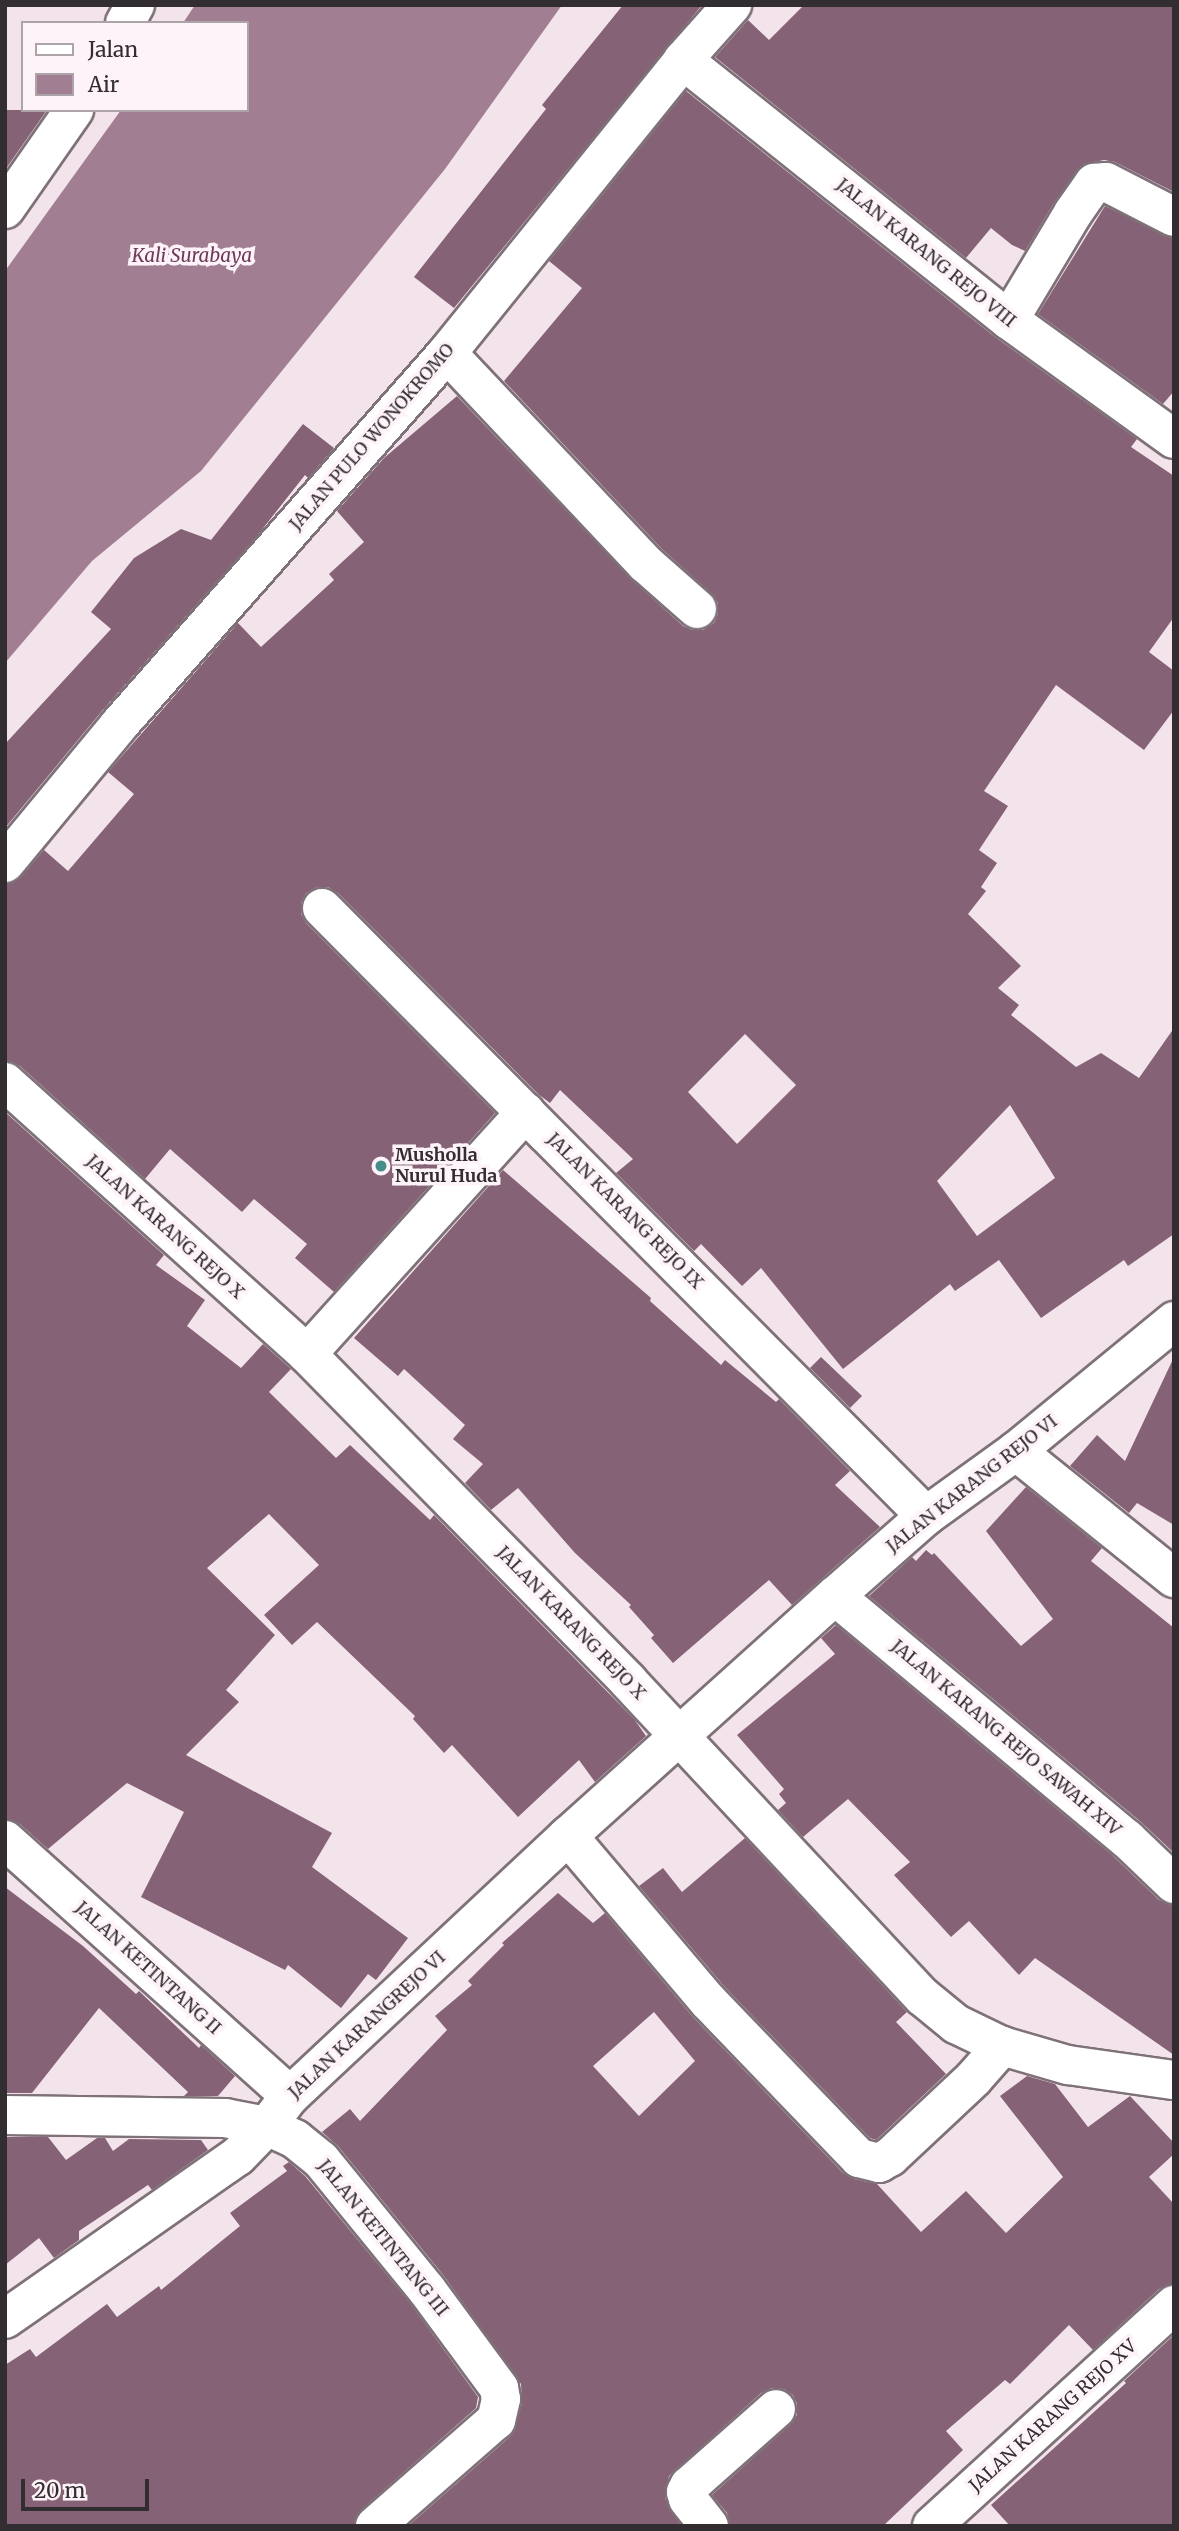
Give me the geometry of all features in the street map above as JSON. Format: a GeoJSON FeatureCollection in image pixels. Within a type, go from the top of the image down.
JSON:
{"type":"FeatureCollection","features":[{"type":"Feature","properties":{"kind":"street"},"geometry":{"type":"LineString","coordinates":[[126,21],[135,5]]}},
{"type":"Feature","properties":{"kind":"street","name":"JALAN PULO WONOKROMO"},"geometry":{"type":"LineString","coordinates":[[5,863],[119,724],[447,353],[683,60],[732,5]]}},
{"type":"Feature","properties":{"kind":"street","name":"JALAN KARANG REJO VIII"},"geometry":{"type":"LineString","coordinates":[[683,60],[1009,320],[1174,439]]}},
{"type":"Feature","properties":{"kind":"street"},"geometry":{"type":"LineString","coordinates":[[5,209],[73,112]]}},
{"type":"Feature","properties":{"kind":"street"},"geometry":{"type":"LineString","coordinates":[[1009,320],[1094,183],[1106,182],[1174,217]]}},
{"type":"Feature","properties":{"kind":"street"},"geometry":{"type":"LineString","coordinates":[[447,353],[646,564],[697,609]]}},
{"type":"Feature","properties":{"kind":"street","name":"JALAN KARANG REJO IX"},"geometry":{"type":"LineString","coordinates":[[322,908],[926,1516]]}},
{"type":"Feature","properties":{"kind":"street","name":"JALAN KARANG REJO X"},"geometry":{"type":"LineString","coordinates":[[5,1082],[307,1354],[681,1737],[923,1997],[956,2024],[1002,2046],[1068,2065],[1174,2080]]}},
{"type":"Feature","properties":{"kind":"street"},"geometry":{"type":"LineString","coordinates":[[307,1354],[526,1112]]}},
{"type":"Feature","properties":{"kind":"street","name":"JALAN KARANG REJO VI"},"geometry":{"type":"LineString","coordinates":[[681,1737],[926,1516],[1016,1451],[1174,1321]]}},
{"type":"Feature","properties":{"kind":"street"},"geometry":{"type":"LineString","coordinates":[[1016,1451],[1174,1578]]}},
{"type":"Feature","properties":{"kind":"street","name":"JALAN KARANG REJO SAWAH XIV"},"geometry":{"type":"LineString","coordinates":[[835,1596],[1127,1839],[1174,1884]]}},
{"type":"Feature","properties":{"kind":"street","name":"JALAN KARANGREJO VI"},"geometry":{"type":"LineString","coordinates":[[5,2319],[238,2156],[279,2111],[568,1836],[681,1737]]}},
{"type":"Feature","properties":{"kind":"street"},"geometry":{"type":"LineString","coordinates":[[568,1836],[708,2001],[859,2158],[879,2162],[891,2157],[974,2078],[1002,2046]]}},
{"type":"Feature","properties":{"kind":"street","name":"JALAN KETINTANG II"},"geometry":{"type":"LineString","coordinates":[[5,1840],[279,2111]]}},
{"type":"Feature","properties":{"kind":"street","name":"JALAN KETINTANG III"},"geometry":{"type":"LineString","coordinates":[[5,2115],[187,2115],[279,2111],[295,2139],[321,2160],[403,2258],[499,2388],[501,2399],[496,2420],[375,2526]]}},
{"type":"Feature","properties":{"kind":"street","name":"JALAN KARANG REJO XV"},"geometry":{"type":"LineString","coordinates":[[932,2526],[1174,2305]]}},
{"type":"Feature","properties":{"kind":"street"},"geometry":{"type":"LineString","coordinates":[[709,2526],[688,2499],[686,2492],[689,2486],[776,2409]]}},
{"type":"Feature","properties":{"kind":"water","name":"Kali Surabaya"},"geometry":{"type":"Polygon","coordinates":[[[195,5],[562,5],[445,169],[201,471],[92,561],[5,663],[5,271],[120,112],[248,112],[248,21],[184,21],[195,5]]]}},
{"type":"Feature","properties":{"kind":"building"},"geometry":{"type":"Polygon","coordinates":[[[623,5],[702,5],[454,308],[414,277],[546,109],[542,105],[623,5]]]}},
{"type":"Feature","properties":{"kind":"building"},"geometry":{"type":"Polygon","coordinates":[[[804,5],[1174,5],[1174,192],[1115,162],[1104,160],[1084,164],[1055,201],[1025,251],[1012,245],[991,228],[966,258],[715,57],[748,20],[769,40],[804,5]]]}},
{"type":"Feature","properties":{"kind":"building"},"geometry":{"type":"Polygon","coordinates":[[[686,91],[995,337],[1137,439],[1131,447],[1174,476],[1174,617],[1149,652],[1174,671],[1174,710],[1144,750],[1056,685],[984,791],[1008,806],[979,850],[997,863],[981,887],[986,891],[968,914],[1021,966],[998,988],[1019,1005],[1011,1015],[1076,1067],[1101,1053],[1139,1078],[1174,1028],[1174,1234],[1128,1266],[1124,1260],[1041,1318],[999,1260],[955,1291],[950,1284],[843,1369],[761,1268],[742,1286],[701,1244],[694,1251],[616,1173],[633,1159],[560,1090],[550,1103],[538,1094],[338,893],[328,887],[317,887],[306,893],[301,903],[301,914],[306,923],[495,1113],[334,1292],[295,1258],[307,1244],[254,1199],[242,1212],[170,1149],[145,1179],[20,1066],[5,1061],[5,884],[21,877],[44,850],[68,871],[134,794],[108,772],[238,623],[261,647],[334,580],[329,574],[364,542],[337,511],[384,458],[457,396],[632,580],[683,626],[692,630],[703,630],[714,623],[718,614],[718,603],[711,593],[661,548],[504,381],[582,288],[549,261],[686,91]],[[745,1034],[688,1092],[737,1144],[796,1085],[745,1034]],[[1010,1105],[937,1181],[977,1236],[1055,1178],[1010,1105]]]}},
{"type":"Feature","properties":{"kind":"building"},"geometry":{"type":"Polygon","coordinates":[[[5,110],[46,112],[5,170],[5,110]]]}},
{"type":"Feature","properties":{"kind":"building"},"geometry":{"type":"Polygon","coordinates":[[[1105,206],[1174,239],[1174,391],[1163,404],[1038,314],[1105,206]]]}},
{"type":"Feature","properties":{"kind":"building"},"geometry":{"type":"Polygon","coordinates":[[[303,424],[334,448],[308,478],[305,475],[257,536],[102,711],[5,828],[5,744],[111,629],[91,612],[134,558],[181,529],[211,540],[303,424]]]}},
{"type":"Feature","properties":{"kind":"building"},"geometry":{"type":"Polygon","coordinates":[[[5,1112],[164,1255],[156,1265],[205,1300],[187,1326],[241,1368],[263,1344],[291,1369],[269,1392],[336,1458],[350,1445],[430,1520],[434,1515],[634,1719],[646,1736],[595,1782],[579,1760],[518,1817],[452,1745],[444,1753],[413,1719],[415,1716],[317,1622],[292,1645],[264,1615],[319,1565],[269,1514],[207,1568],[275,1635],[226,1690],[239,1702],[186,1755],[332,1833],[312,1867],[408,1938],[376,1980],[368,1974],[341,2008],[288,1965],[285,1970],[141,1897],[184,1812],[127,1783],[48,1849],[20,1824],[5,1819],[5,1112]]]}},
{"type":"Feature","properties":{"kind":"building"},"geometry":{"type":"Polygon","coordinates":[[[503,1170],[651,1298],[650,1301],[721,1365],[725,1360],[776,1402],[779,1399],[850,1471],[835,1485],[880,1527],[792,1605],[769,1580],[673,1663],[651,1638],[654,1635],[629,1607],[631,1605],[575,1553],[518,1488],[491,1510],[465,1483],[483,1464],[453,1439],[465,1425],[404,1369],[398,1376],[354,1338],[503,1170]]]}},
{"type":"Feature","properties":{"kind":"building"},"geometry":{"type":"Polygon","coordinates":[[[821,1357],[862,1396],[850,1408],[810,1368],[821,1357]]]}},
{"type":"Feature","properties":{"kind":"building"},"geometry":{"type":"Polygon","coordinates":[[[1174,1357],[1174,1525],[1137,1503],[1129,1513],[1070,1466],[1097,1435],[1125,1461],[1174,1357]]]}},
{"type":"Feature","properties":{"kind":"building"},"geometry":{"type":"Polygon","coordinates":[[[1026,1487],[1102,1548],[1091,1561],[1174,1628],[1174,1853],[1141,1822],[869,1596],[912,1557],[916,1561],[926,1550],[932,1555],[934,1553],[1021,1646],[1053,1619],[986,1531],[1026,1487]]]}},
{"type":"Feature","properties":{"kind":"building"},"geometry":{"type":"Polygon","coordinates":[[[836,1625],[1112,1855],[1159,1900],[1174,1905],[1174,2055],[1035,1958],[1019,1975],[969,1921],[951,1937],[894,1875],[910,1862],[848,1799],[803,1837],[778,1810],[786,1803],[779,1794],[784,1789],[737,1735],[835,1654],[821,1638],[836,1625]]]}},
{"type":"Feature","properties":{"kind":"building"},"geometry":{"type":"Polygon","coordinates":[[[745,1838],[907,2012],[896,2022],[946,2074],[876,2140],[870,2138],[724,1986],[639,1886],[663,1868],[682,1892],[745,1838]]]}},
{"type":"Feature","properties":{"kind":"building"},"geometry":{"type":"Polygon","coordinates":[[[5,1887],[83,1946],[136,1994],[139,1991],[199,2048],[201,2045],[235,2076],[218,2096],[184,2096],[188,2092],[99,2008],[32,2093],[5,2093],[5,1887]]]}},
{"type":"Feature","properties":{"kind":"building"},"geometry":{"type":"Polygon","coordinates":[[[558,1893],[593,1923],[605,1913],[692,2016],[843,2173],[854,2179],[877,2184],[921,2232],[966,2191],[1006,2233],[1063,2177],[1000,2096],[1027,2076],[1055,2084],[1088,2127],[1130,2096],[1174,2143],[1174,2154],[1149,2177],[1174,2204],[1174,2284],[1159,2289],[1093,2350],[1069,2325],[1010,2384],[1005,2380],[946,2431],[963,2450],[883,2526],[730,2526],[727,2513],[712,2495],[790,2425],[797,2415],[797,2404],[793,2395],[784,2389],[772,2388],[761,2393],[669,2476],[665,2498],[681,2526],[408,2526],[511,2436],[522,2404],[521,2384],[444,2276],[338,2146],[322,2132],[350,2109],[360,2121],[447,2030],[435,2016],[472,1985],[468,1981],[504,1945],[502,1943],[558,1893]],[[654,2012],[593,2066],[639,2116],[695,2061],[654,2012]]]}},
{"type":"Feature","properties":{"kind":"building"},"geometry":{"type":"Polygon","coordinates":[[[5,2137],[48,2137],[66,2160],[97,2138],[105,2138],[113,2151],[129,2139],[201,2140],[208,2150],[152,2190],[148,2185],[79,2231],[79,2240],[54,2258],[39,2238],[5,2265],[5,2137]]]}},
{"type":"Feature","properties":{"kind":"building"},"geometry":{"type":"Polygon","coordinates":[[[289,2162],[305,2176],[410,2303],[478,2397],[476,2408],[361,2510],[354,2526],[5,2526],[5,2365],[30,2349],[36,2357],[107,2304],[117,2317],[159,2286],[161,2290],[240,2226],[230,2213],[287,2171],[283,2166],[289,2162]]]}},
{"type":"Feature","properties":{"kind":"building"},"geometry":{"type":"Polygon","coordinates":[[[1174,2335],[1174,2526],[1010,2526],[991,2505],[1126,2383],[1124,2381],[1174,2335]]]}},
{"type":"Feature","properties":{"kind":"place","name":"Musholla Nurul Huda"},"geometry":{"type":"Point","coordinates":[381,1166]}}]}
